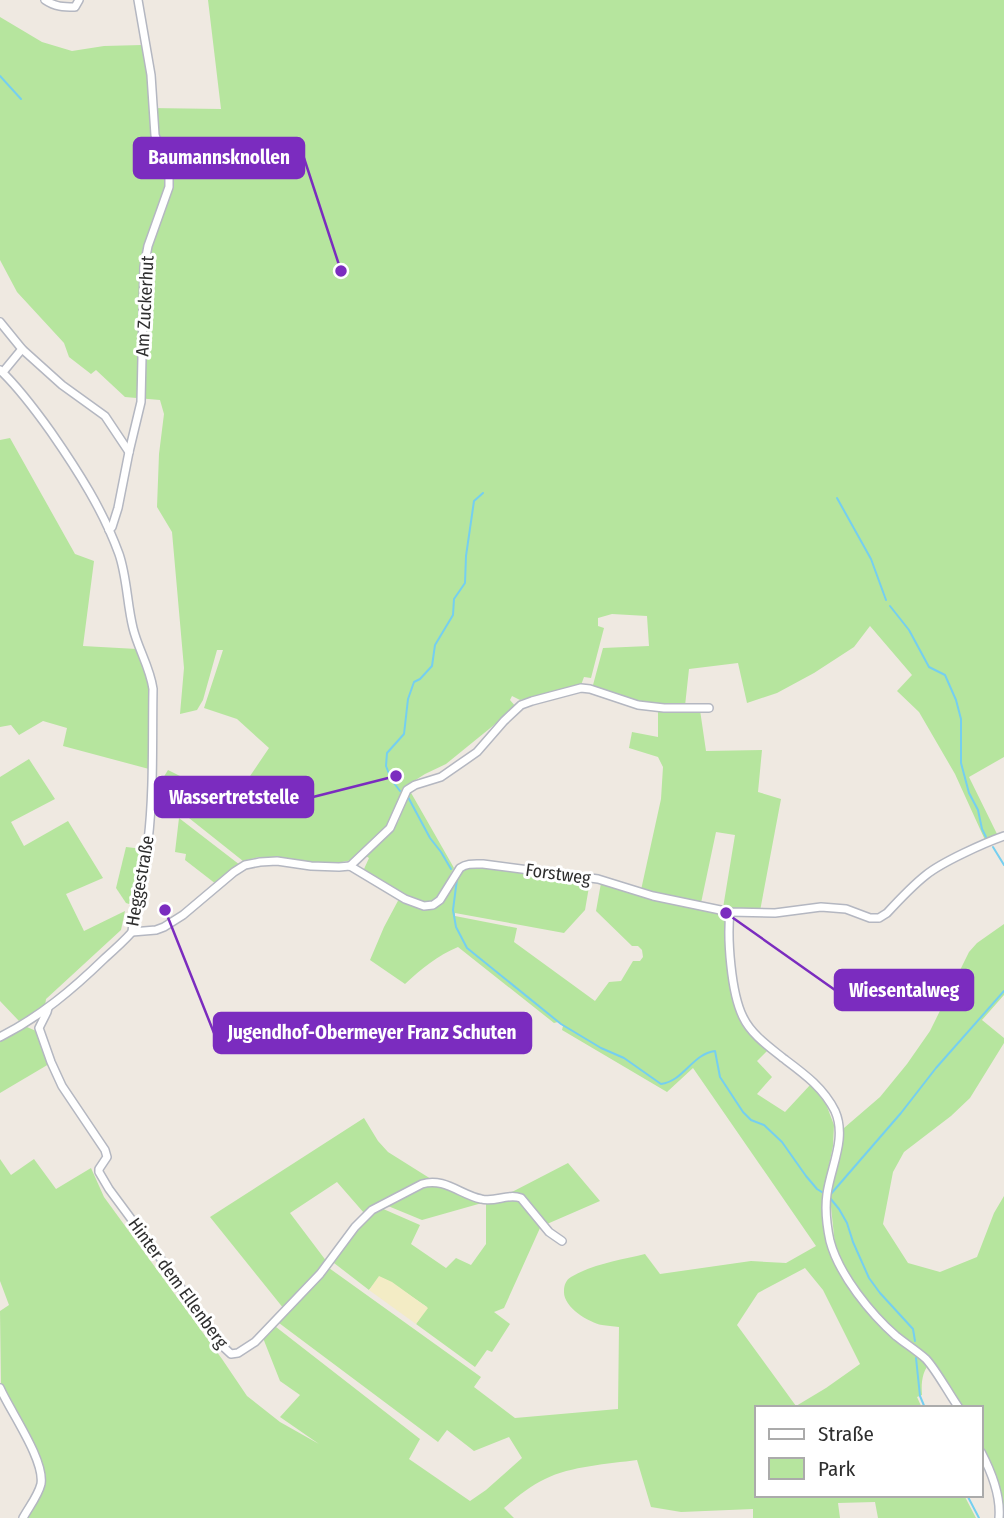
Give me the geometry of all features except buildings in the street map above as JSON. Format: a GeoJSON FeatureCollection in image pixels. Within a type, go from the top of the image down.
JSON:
{"type":"FeatureCollection","features":[{"type":"Feature","properties":{"kind":"street"},"geometry":{"type":"LineString","coordinates":[[45,0],[61,7],[75,7],[79,0]]}},
{"type":"Feature","properties":{"kind":"street","name":"Am Zuckerhut"},"geometry":{"type":"LineString","coordinates":[[109,530],[118,508],[142,388],[141,356],[148,246],[169,187],[169,175],[155,135],[151,75],[138,0]]}},
{"type":"Feature","properties":{"kind":"street"},"geometry":{"type":"LineString","coordinates":[[0,322],[22,349],[62,385],[105,415],[129,452]]}},
{"type":"Feature","properties":{"kind":"street"},"geometry":{"type":"LineString","coordinates":[[1,371],[22,349]]}},
{"type":"Feature","properties":{"kind":"street","name":"Heggestraße"},"geometry":{"type":"LineString","coordinates":[[0,1037],[72,990],[132,932],[148,843],[153,689],[151,676],[135,635],[119,556],[109,530],[82,478],[34,409],[1,371]]}},
{"type":"Feature","properties":{"kind":"street"},"geometry":{"type":"LineString","coordinates":[[132,932],[164,927],[183,915],[244,865],[277,861],[311,866],[350,866],[390,828],[407,790],[441,777],[477,752],[521,705],[581,688],[638,705],[709,708]]}},
{"type":"Feature","properties":{"kind":"street","name":"Forstweg"},"geometry":{"type":"LineString","coordinates":[[350,866],[405,899],[424,906],[433,905],[440,900],[460,869],[471,864],[483,864],[598,879],[653,896],[730,912],[775,913],[833,907],[879,918],[938,866],[1004,836]]}},
{"type":"Feature","properties":{"kind":"street"},"geometry":{"type":"LineString","coordinates":[[730,912],[731,960],[735,991],[743,1017],[750,1029],[765,1044],[817,1084],[836,1113],[839,1141],[827,1195],[830,1240],[834,1253],[871,1312],[926,1360],[957,1406]]}},
{"type":"Feature","properties":{"kind":"street"},"geometry":{"type":"LineString","coordinates":[[25,1023],[39,1028],[48,1008]]}},
{"type":"Feature","properties":{"kind":"street","name":"Hinter dem Ellenberg"},"geometry":{"type":"LineString","coordinates":[[39,1028],[62,1086],[106,1150],[107,1157],[99,1172],[218,1342],[231,1354],[238,1353],[255,1342],[320,1274],[355,1227],[372,1210],[422,1184],[439,1182],[481,1199],[514,1196],[521,1198],[549,1232],[562,1241]]}},
{"type":"Feature","properties":{"kind":"street"},"geometry":{"type":"LineString","coordinates":[[0,1388],[34,1453],[41,1477],[37,1496],[23,1518]]}},
{"type":"Feature","properties":{"kind":"street"},"geometry":{"type":"LineString","coordinates":[[983,1457],[996,1492],[999,1518]]}},
{"type":"Feature","properties":{"kind":"green space"},"geometry":{"type":"Polygon","coordinates":[[[208,0],[1004,0],[1004,757],[969,777],[997,834],[985,840],[955,774],[919,712],[897,691],[912,675],[870,626],[854,647],[814,673],[777,693],[747,703],[738,663],[689,669],[685,706],[639,704],[594,688],[603,648],[649,646],[647,616],[612,614],[598,618],[598,626],[604,628],[591,678],[584,677],[581,685],[520,700],[512,696],[510,700],[516,707],[446,764],[403,788],[392,818],[383,831],[352,860],[337,863],[259,857],[243,861],[155,791],[168,770],[206,789],[248,779],[269,748],[237,719],[204,708],[223,650],[217,650],[203,700],[197,710],[180,714],[184,668],[172,532],[157,507],[164,414],[160,400],[125,397],[96,370],[91,374],[69,357],[64,343],[17,292],[0,260],[0,17],[42,42],[72,51],[104,46],[142,45],[150,108],[221,109],[208,0]]]}},
{"type":"Feature","properties":{"kind":"green space"},"geometry":{"type":"Polygon","coordinates":[[[10,438],[75,554],[94,561],[83,646],[137,649],[149,681],[149,769],[63,746],[67,728],[43,721],[19,735],[11,725],[0,727],[0,440],[10,438]]]}},
{"type":"Feature","properties":{"kind":"green space"},"geometry":{"type":"Polygon","coordinates":[[[658,709],[700,710],[706,751],[762,750],[758,792],[781,799],[760,911],[723,908],[735,835],[716,832],[701,903],[641,890],[661,799],[663,767],[658,757],[629,748],[632,732],[658,737],[658,709]]]}},
{"type":"Feature","properties":{"kind":"green space"},"geometry":{"type":"Polygon","coordinates":[[[29,759],[55,799],[11,822],[24,846],[68,821],[103,878],[66,894],[84,931],[125,911],[121,930],[46,999],[45,1006],[19,1021],[0,1001],[0,777],[29,759]]]}},
{"type":"Feature","properties":{"kind":"green space"},"geometry":{"type":"Polygon","coordinates":[[[410,791],[454,868],[439,895],[427,903],[409,897],[364,869],[369,858],[366,856],[398,822],[410,791]]]}},
{"type":"Feature","properties":{"kind":"green space"},"geometry":{"type":"Polygon","coordinates":[[[179,818],[240,865],[216,884],[185,860],[186,854],[175,852],[179,818]]]}},
{"type":"Feature","properties":{"kind":"green space"},"geometry":{"type":"Polygon","coordinates":[[[126,847],[143,849],[132,903],[129,904],[116,888],[126,847]]]}},
{"type":"Feature","properties":{"kind":"green space"},"geometry":{"type":"Polygon","coordinates":[[[478,866],[590,881],[585,910],[564,933],[455,913],[455,916],[517,928],[514,942],[595,1001],[609,982],[621,981],[633,961],[640,961],[643,957],[638,946],[632,946],[596,911],[601,883],[651,899],[725,915],[725,940],[733,1000],[746,1031],[768,1050],[757,1061],[772,1077],[757,1094],[785,1112],[811,1084],[826,1104],[834,1125],[833,1146],[822,1199],[827,1247],[835,1245],[831,1189],[844,1128],[880,1097],[907,1064],[930,1031],[969,952],[1004,924],[1004,995],[982,1020],[1004,1038],[1004,1043],[970,1098],[904,1152],[893,1172],[883,1224],[908,1263],[940,1272],[977,1257],[994,1213],[1004,1196],[1004,1518],[999,1489],[983,1450],[983,1406],[961,1406],[931,1362],[923,1377],[922,1395],[917,1397],[921,1406],[796,1406],[755,1406],[755,1497],[965,1497],[976,1518],[878,1518],[875,1502],[838,1503],[840,1518],[753,1518],[753,1509],[681,1512],[651,1507],[637,1460],[578,1468],[545,1479],[504,1508],[514,1518],[27,1518],[45,1487],[46,1477],[40,1456],[1,1384],[0,1311],[9,1305],[0,1281],[0,1159],[11,1175],[34,1159],[56,1189],[91,1168],[104,1197],[247,1396],[280,1422],[319,1444],[280,1417],[300,1395],[280,1381],[263,1338],[272,1327],[276,1327],[420,1439],[409,1459],[470,1501],[522,1458],[509,1437],[474,1451],[447,1430],[438,1442],[279,1323],[329,1268],[481,1377],[474,1387],[515,1418],[618,1409],[619,1327],[596,1323],[572,1308],[564,1291],[571,1277],[597,1266],[645,1254],[660,1274],[751,1261],[786,1263],[816,1246],[693,1068],[667,1092],[562,1030],[563,1026],[558,1022],[554,1023],[458,947],[430,963],[405,984],[370,960],[400,897],[429,908],[464,869],[478,866]],[[805,1268],[758,1293],[737,1325],[796,1406],[860,1364],[823,1290],[805,1268]]]}},
{"type":"Feature","properties":{"kind":"green space"},"geometry":{"type":"Polygon","coordinates":[[[27,1027],[36,1031],[49,1064],[0,1093],[0,1041],[27,1027]]]}},
{"type":"Feature","properties":{"kind":"green space"},"geometry":{"type":"Polygon","coordinates":[[[364,1118],[388,1152],[431,1179],[369,1207],[364,1213],[337,1182],[290,1213],[327,1262],[284,1309],[210,1217],[364,1118]]]}},
{"type":"Feature","properties":{"kind":"green space"},"geometry":{"type":"Polygon","coordinates":[[[568,1163],[600,1201],[547,1224],[523,1196],[510,1193],[568,1163]]]}},
{"type":"Feature","properties":{"kind":"green space"},"geometry":{"type":"Polygon","coordinates":[[[426,1187],[442,1187],[482,1203],[422,1220],[388,1206],[426,1187]]]}},
{"type":"Feature","properties":{"kind":"green space"},"geometry":{"type":"Polygon","coordinates":[[[509,1199],[520,1201],[540,1228],[504,1308],[494,1312],[510,1324],[492,1352],[487,1350],[475,1367],[416,1324],[427,1307],[380,1277],[369,1290],[334,1263],[333,1260],[373,1213],[381,1208],[420,1225],[411,1244],[446,1268],[456,1258],[471,1265],[486,1244],[486,1203],[509,1199]]]}},
{"type":"Feature","properties":{"kind":"sand"},"geometry":{"type":"Polygon","coordinates":[[[379,1276],[428,1308],[416,1324],[369,1290],[379,1276]]]}},
{"type":"Feature","properties":{"kind":"waterway"},"geometry":{"type":"LineString","coordinates":[[0,76],[21,99]]}},
{"type":"Feature","properties":{"kind":"waterway"},"geometry":{"type":"LineString","coordinates":[[400,791],[386,766],[387,753],[404,734],[408,699],[414,682],[432,666],[435,645],[453,615],[454,599],[465,583],[474,501],[483,493]]}},
{"type":"Feature","properties":{"kind":"waterway"},"geometry":{"type":"LineString","coordinates":[[837,498],[871,559],[886,600]]}},
{"type":"Feature","properties":{"kind":"waterway"},"geometry":{"type":"LineString","coordinates":[[890,606],[909,630],[929,667],[945,675],[956,700],[961,719],[961,763],[986,837]]}},
{"type":"Feature","properties":{"kind":"waterway"},"geometry":{"type":"LineString","coordinates":[[408,797],[430,838],[451,869]]}},
{"type":"Feature","properties":{"kind":"waterway"},"geometry":{"type":"LineString","coordinates":[[993,847],[1004,865]]}},
{"type":"Feature","properties":{"kind":"waterway"},"geometry":{"type":"LineString","coordinates":[[457,879],[453,910],[456,927],[467,948],[561,1024],[601,1048],[624,1058],[661,1084],[676,1078],[700,1057],[715,1051],[720,1077],[743,1112],[751,1120],[764,1125],[782,1142],[806,1176],[825,1194]]}},
{"type":"Feature","properties":{"kind":"waterway"},"geometry":{"type":"LineString","coordinates":[[830,1195],[1004,991]]}},
{"type":"Feature","properties":{"kind":"waterway"},"geometry":{"type":"LineString","coordinates":[[830,1198],[847,1223],[869,1278],[913,1329],[915,1341]]}},
{"type":"Feature","properties":{"kind":"waterway"},"geometry":{"type":"LineString","coordinates":[[916,1358],[920,1396],[924,1406]]}},
{"type":"Feature","properties":{"kind":"waterway"},"geometry":{"type":"LineString","coordinates":[[968,1497],[979,1518]]}},
{"type":"Feature","properties":{"kind":"place","name":"Baumannsknollen"},"geometry":{"type":"Point","coordinates":[341,271]}},
{"type":"Feature","properties":{"kind":"place","name":"Wassertretstelle"},"geometry":{"type":"Point","coordinates":[396,776]}},
{"type":"Feature","properties":{"kind":"place","name":"Jugendhof-Obermeyer Franz Schuten"},"geometry":{"type":"Point","coordinates":[165,910]}},
{"type":"Feature","properties":{"kind":"place","name":"Wiesentalweg"},"geometry":{"type":"Point","coordinates":[726,913]}}]}
